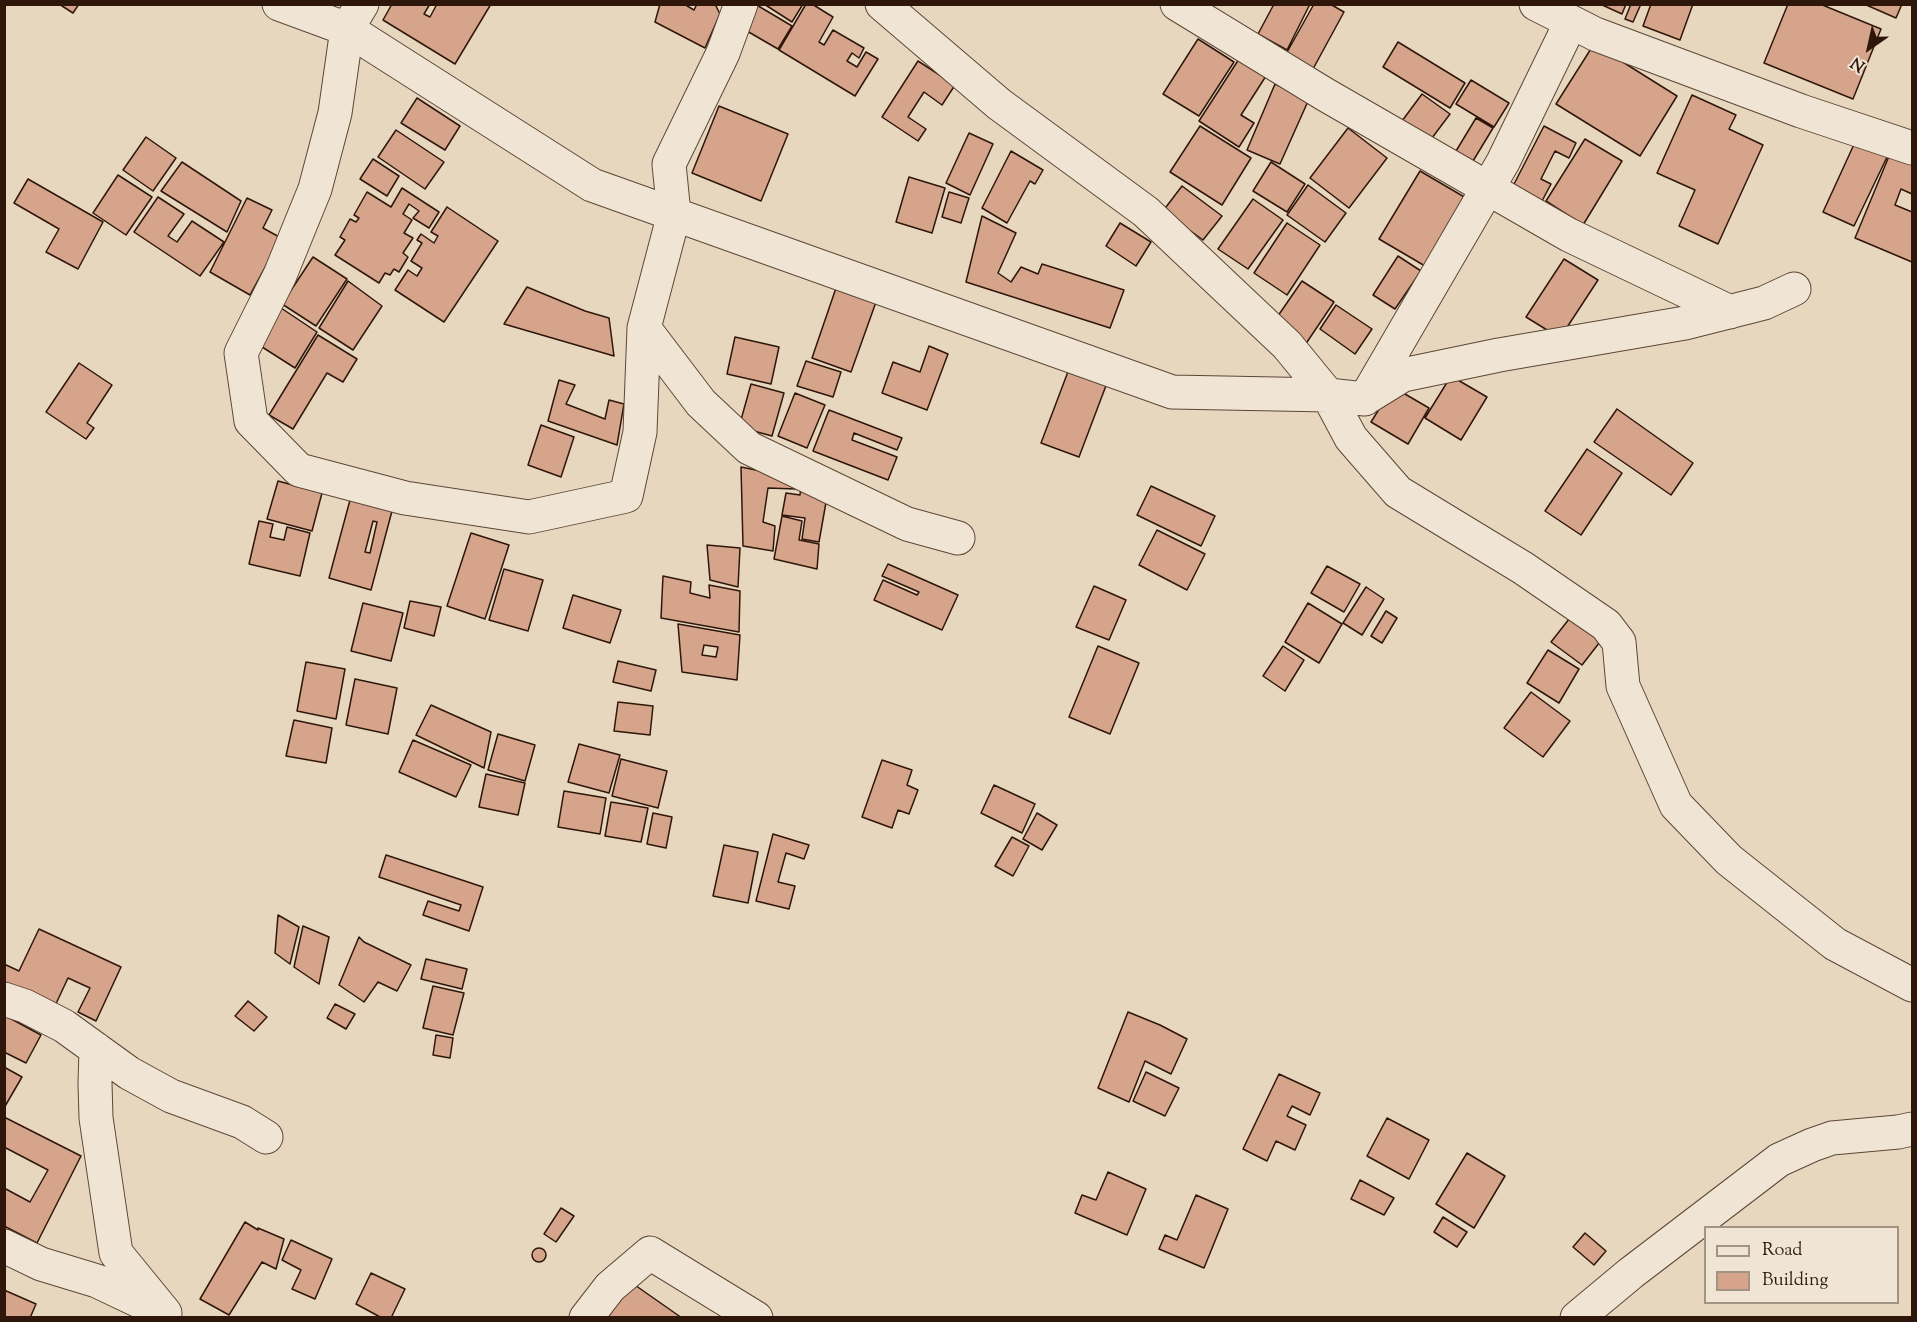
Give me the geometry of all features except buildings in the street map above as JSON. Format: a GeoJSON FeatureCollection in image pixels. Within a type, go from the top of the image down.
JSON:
{"type":"FeatureCollection","features":[{"type":"Feature","properties":{"kind":"street"},"geometry":{"type":"LineString","coordinates":[[279,4],[354,17],[592,185],[1172,392],[1328,394],[1365,399],[1403,375],[1499,355],[1685,323],[1764,303],[1794,289]]}},
{"type":"Feature","properties":{"kind":"street"},"geometry":{"type":"LineString","coordinates":[[354,17],[335,113],[315,189],[280,275],[241,353],[251,421],[299,470],[405,498],[529,518],[626,496],[640,432],[644,328],[674,214],[669,164],[723,53],[741,4]]}},
{"type":"Feature","properties":{"kind":"street"},"geometry":{"type":"LineString","coordinates":[[882,4],[999,104],[1146,212],[1287,345],[1328,394],[1351,438],[1398,492],[1523,568],[1606,625],[1618,642],[1623,686],[1676,805],[1729,860],[1835,944],[1912,985]]}},
{"type":"Feature","properties":{"kind":"street"},"geometry":{"type":"LineString","coordinates":[[1177,4],[1326,95],[1569,236],[1730,312]]}},
{"type":"Feature","properties":{"kind":"street"},"geometry":{"type":"LineString","coordinates":[[1536,4],[1595,34],[1801,111],[1912,148]]}},
{"type":"Feature","properties":{"kind":"street"},"geometry":{"type":"LineString","coordinates":[[1365,399],[1503,162],[1571,22]]}},
{"type":"Feature","properties":{"kind":"street"},"geometry":{"type":"LineString","coordinates":[[644,328],[701,403],[749,448],[907,524],[958,538]]}},
{"type":"Feature","properties":{"kind":"street"},"geometry":{"type":"LineString","coordinates":[[4,999],[25,1006],[64,1026],[129,1072],[171,1096],[242,1122],[266,1137]]}},
{"type":"Feature","properties":{"kind":"street"},"geometry":{"type":"LineString","coordinates":[[96,1049],[94,1083],[96,1118],[116,1253],[170,1315]]}},
{"type":"Feature","properties":{"kind":"street"},"geometry":{"type":"LineString","coordinates":[[1577,1317],[1779,1160],[1832,1138],[1912,1129]]}},
{"type":"Feature","properties":{"kind":"street"},"geometry":{"type":"LineString","coordinates":[[4,1246],[41,1264],[97,1281],[170,1315]]}},
{"type":"Feature","properties":{"kind":"street"},"geometry":{"type":"LineString","coordinates":[[586,1317],[610,1287],[651,1253],[756,1317]]}}]}
